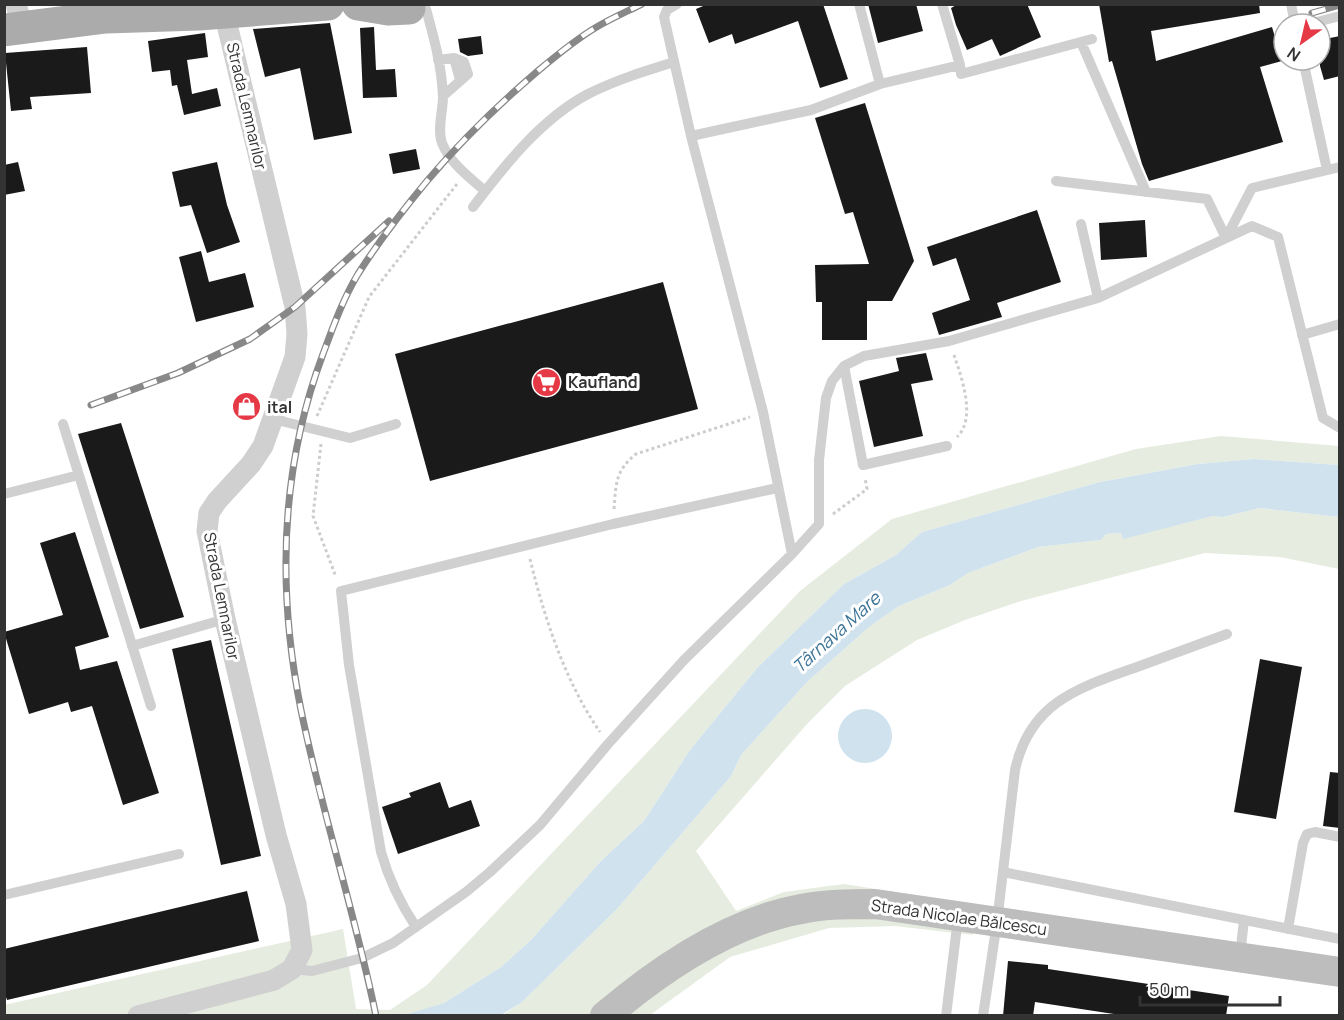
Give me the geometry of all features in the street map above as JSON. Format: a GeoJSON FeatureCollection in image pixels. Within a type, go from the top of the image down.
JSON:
{"type":"FeatureCollection","features":[{"type":"Feature","properties":{"kind":"main road"},"geometry":{"type":"LineString","coordinates":[[15,21],[93,11],[224,12],[328,4]]}},
{"type":"Feature","properties":{"kind":"main road"},"geometry":{"type":"LineString","coordinates":[[358,4],[388,9],[422,7]]}},
{"type":"Feature","properties":{"kind":"main road","name":"Strada Nicolae Bălcescu"},"geometry":{"type":"LineString","coordinates":[[605,1016],[659,974],[696,951],[740,929],[801,909],[843,904],[874,904],[1340,972]]}},
{"type":"Feature","properties":{"kind":"street","name":"Strada Lemnarilor"},"geometry":{"type":"LineString","coordinates":[[224,12],[295,308],[297,334],[295,357],[263,446],[251,464],[209,513],[207,531],[225,619],[276,835],[296,904],[302,950],[292,969]]}},
{"type":"Feature","properties":{"kind":"street"},"geometry":{"type":"LineString","coordinates":[[138,1016],[274,980],[292,969]]}},
{"type":"Feature","properties":{"kind":"lane"},"geometry":{"type":"LineString","coordinates":[[677,4],[667,10],[664,18],[691,136],[763,412],[792,554]]}},
{"type":"Feature","properties":{"kind":"lane"},"geometry":{"type":"LineString","coordinates":[[859,4],[880,84]]}},
{"type":"Feature","properties":{"kind":"lane"},"geometry":{"type":"LineString","coordinates":[[942,4],[961,74],[1092,39]]}},
{"type":"Feature","properties":{"kind":"lane"},"geometry":{"type":"LineString","coordinates":[[422,7],[436,48],[443,96],[440,140],[448,156],[485,191]]}},
{"type":"Feature","properties":{"kind":"lane"},"geometry":{"type":"LineString","coordinates":[[1081,42],[1146,192]]}},
{"type":"Feature","properties":{"kind":"lane"},"geometry":{"type":"LineString","coordinates":[[438,60],[454,58],[464,62],[468,74],[443,96]]}},
{"type":"Feature","properties":{"kind":"lane"},"geometry":{"type":"LineString","coordinates":[[473,207],[551,119],[587,95],[629,76],[675,62]]}},
{"type":"Feature","properties":{"kind":"lane"},"geometry":{"type":"LineString","coordinates":[[691,136],[811,110],[880,84],[960,65]]}},
{"type":"Feature","properties":{"kind":"lane"},"geometry":{"type":"LineString","coordinates":[[1306,72],[1327,170]]}},
{"type":"Feature","properties":{"kind":"lane"},"geometry":{"type":"LineString","coordinates":[[1226,238],[1252,188],[1340,166]]}},
{"type":"Feature","properties":{"kind":"lane"},"geometry":{"type":"LineString","coordinates":[[1056,181],[1207,199],[1226,238]]}},
{"type":"Feature","properties":{"kind":"lane"},"geometry":{"type":"LineString","coordinates":[[1081,224],[1098,298]]}},
{"type":"Feature","properties":{"kind":"lane"},"geometry":{"type":"LineString","coordinates":[[292,969],[312,971],[362,958],[393,943],[466,892],[540,825],[608,744],[684,660],[792,554],[819,524],[819,460],[826,398],[832,381],[844,366],[864,356],[949,341],[1098,298],[1252,226],[1278,237],[1323,418],[1340,428]]}},
{"type":"Feature","properties":{"kind":"lane"},"geometry":{"type":"LineString","coordinates":[[1302,335],[1340,324]]}},
{"type":"Feature","properties":{"kind":"lane"},"geometry":{"type":"LineString","coordinates":[[844,366],[863,465],[947,446]]}},
{"type":"Feature","properties":{"kind":"lane"},"geometry":{"type":"LineString","coordinates":[[273,419],[350,438],[396,424]]}},
{"type":"Feature","properties":{"kind":"lane"},"geometry":{"type":"LineString","coordinates":[[63,424],[151,706]]}},
{"type":"Feature","properties":{"kind":"lane"},"geometry":{"type":"LineString","coordinates":[[4,494],[79,475]]}},
{"type":"Feature","properties":{"kind":"lane"},"geometry":{"type":"LineString","coordinates":[[416,927],[394,891],[381,852],[349,665],[341,591],[612,524],[777,488]]}},
{"type":"Feature","properties":{"kind":"lane"},"geometry":{"type":"LineString","coordinates":[[132,646],[225,619]]}},
{"type":"Feature","properties":{"kind":"lane"},"geometry":{"type":"LineString","coordinates":[[983,1016],[1015,770],[1019,750],[1030,730],[1060,699],[1091,684],[1227,634]]}},
{"type":"Feature","properties":{"kind":"lane"},"geometry":{"type":"LineString","coordinates":[[1288,929],[1303,843],[1307,834],[1315,832],[1340,837]]}},
{"type":"Feature","properties":{"kind":"lane"},"geometry":{"type":"LineString","coordinates":[[4,896],[179,854]]}},
{"type":"Feature","properties":{"kind":"lane"},"geometry":{"type":"LineString","coordinates":[[1003,872],[1340,939]]}},
{"type":"Feature","properties":{"kind":"lane"},"geometry":{"type":"LineString","coordinates":[[946,1016],[958,916]]}},
{"type":"Feature","properties":{"kind":"lane"},"geometry":{"type":"LineString","coordinates":[[1240,958],[1244,920]]}},
{"type":"Feature","properties":{"kind":"path"},"geometry":{"type":"LineString","coordinates":[[341,591],[313,516],[317,429],[369,297],[465,174]]}},
{"type":"Feature","properties":{"kind":"path"},"geometry":{"type":"LineString","coordinates":[[947,446],[961,434],[966,415],[965,388],[949,341]]}},
{"type":"Feature","properties":{"kind":"path"},"geometry":{"type":"LineString","coordinates":[[612,524],[617,475],[626,462],[636,454],[763,412]]}},
{"type":"Feature","properties":{"kind":"path"},"geometry":{"type":"LineString","coordinates":[[819,524],[867,489],[863,465]]}},
{"type":"Feature","properties":{"kind":"path"},"geometry":{"type":"LineString","coordinates":[[527,546],[538,591],[562,662],[574,690],[608,744]]}},
{"type":"Feature","properties":{"kind":"shaded area"},"geometry":{"type":"Polygon","coordinates":[[[1221,436],[1339,446],[1339,465],[1254,459],[1198,464],[1100,482],[922,532],[896,555],[844,584],[758,667],[690,750],[644,821],[601,861],[531,940],[501,967],[444,1003],[405,1016],[5,1016],[4,1005],[343,929],[356,1009],[390,1010],[427,985],[800,591],[892,519],[1136,449],[1221,436]]]}},
{"type":"Feature","properties":{"kind":"shaded area"},"geometry":{"type":"Polygon","coordinates":[[[1260,508],[1339,517],[1339,569],[1280,557],[1205,553],[1021,601],[965,620],[917,640],[845,686],[807,724],[696,851],[736,911],[784,892],[844,884],[978,905],[973,935],[895,926],[829,928],[730,957],[650,1015],[501,1016],[521,1003],[617,909],[731,776],[741,755],[807,682],[869,627],[899,606],[950,585],[968,573],[1038,547],[1101,540],[1106,534],[1121,533],[1123,538],[1213,516],[1223,517],[1260,508]]]}},
{"type":"Feature","properties":{"kind":"water","name":"Târnava Mare"},"geometry":{"type":"Polygon","coordinates":[[[1254,459],[1339,465],[1339,517],[1260,508],[1223,517],[1213,516],[1123,539],[1121,533],[1106,534],[1101,540],[1038,547],[968,573],[950,585],[899,606],[869,627],[807,682],[741,755],[731,776],[617,909],[521,1003],[501,1015],[405,1015],[444,1003],[501,967],[531,940],[601,861],[644,821],[690,750],[758,667],[844,584],[896,555],[922,532],[1100,482],[1198,464],[1254,459]]]}},
{"type":"Feature","properties":{"kind":"water"},"geometry":{"type":"Polygon","coordinates":[[[860,709],[870,709],[880,713],[888,721],[892,736],[888,751],[880,759],[870,763],[860,763],[850,759],[842,751],[838,741],[838,731],[842,721],[850,713],[860,709]]]}},
{"type":"Feature","properties":{"kind":"building"},"geometry":{"type":"Polygon","coordinates":[[[708,4],[823,4],[848,79],[820,88],[798,21],[735,44],[732,34],[709,43],[696,9],[708,4]]]}},
{"type":"Feature","properties":{"kind":"building"},"geometry":{"type":"Polygon","coordinates":[[[868,4],[916,4],[923,31],[878,43],[868,4]]]}},
{"type":"Feature","properties":{"kind":"building"},"geometry":{"type":"Polygon","coordinates":[[[958,4],[1027,4],[1041,37],[1000,56],[992,39],[967,50],[951,8],[958,4]]]}},
{"type":"Feature","properties":{"kind":"building"},"geometry":{"type":"Polygon","coordinates":[[[1099,4],[1259,4],[1260,13],[1151,31],[1156,61],[1272,27],[1272,64],[1260,67],[1283,142],[1149,181],[1112,61],[1109,62],[1099,4]]]}},
{"type":"Feature","properties":{"kind":"building"},"geometry":{"type":"Polygon","coordinates":[[[330,23],[352,133],[314,140],[300,68],[265,77],[253,29],[330,23]]]}},
{"type":"Feature","properties":{"kind":"building"},"geometry":{"type":"Polygon","coordinates":[[[374,27],[376,70],[395,69],[397,97],[363,98],[360,28],[374,27]]]}},
{"type":"Feature","properties":{"kind":"building"},"geometry":{"type":"Polygon","coordinates":[[[205,33],[208,57],[187,60],[192,94],[217,88],[221,106],[184,115],[177,85],[172,86],[170,70],[152,72],[148,41],[205,33]]]}},
{"type":"Feature","properties":{"kind":"building"},"geometry":{"type":"Polygon","coordinates":[[[481,36],[483,54],[468,56],[460,52],[458,39],[481,36]]]}},
{"type":"Feature","properties":{"kind":"building"},"geometry":{"type":"Polygon","coordinates":[[[1340,36],[1340,76],[1324,80],[1322,72],[1332,72],[1332,38],[1340,36]]]}},
{"type":"Feature","properties":{"kind":"building"},"geometry":{"type":"Polygon","coordinates":[[[87,47],[91,93],[30,97],[32,109],[11,111],[5,53],[87,47]]]}},
{"type":"Feature","properties":{"kind":"building"},"geometry":{"type":"Polygon","coordinates":[[[865,103],[914,261],[892,301],[867,301],[867,340],[822,340],[822,302],[816,302],[815,265],[869,264],[853,212],[845,214],[815,118],[865,103]]]}},
{"type":"Feature","properties":{"kind":"building"},"geometry":{"type":"Polygon","coordinates":[[[416,149],[420,169],[393,174],[389,154],[416,149]]]}},
{"type":"Feature","properties":{"kind":"building"},"geometry":{"type":"Polygon","coordinates":[[[18,162],[25,191],[4,195],[4,165],[18,162]]]}},
{"type":"Feature","properties":{"kind":"building"},"geometry":{"type":"Polygon","coordinates":[[[217,162],[227,205],[240,242],[207,253],[191,205],[180,207],[172,172],[217,162]]]}},
{"type":"Feature","properties":{"kind":"building"},"geometry":{"type":"Polygon","coordinates":[[[1037,210],[1061,282],[997,303],[1002,317],[939,335],[932,313],[970,300],[956,258],[933,266],[927,247],[1037,210]]]}},
{"type":"Feature","properties":{"kind":"building"},"geometry":{"type":"Polygon","coordinates":[[[1145,220],[1147,257],[1101,260],[1099,223],[1145,220]]]}},
{"type":"Feature","properties":{"kind":"building"},"geometry":{"type":"Polygon","coordinates":[[[201,251],[209,282],[245,273],[254,307],[196,322],[179,257],[201,251]]]}},
{"type":"Feature","properties":{"kind":"building","name":"Kaufland"},"geometry":{"type":"Polygon","coordinates":[[[663,282],[698,409],[430,481],[395,354],[663,282]]]}},
{"type":"Feature","properties":{"kind":"building"},"geometry":{"type":"Polygon","coordinates":[[[926,353],[933,380],[911,384],[923,436],[874,447],[859,381],[899,371],[896,358],[926,353]]]}},
{"type":"Feature","properties":{"kind":"building"},"geometry":{"type":"Polygon","coordinates":[[[121,423],[184,617],[140,629],[78,434],[121,423]]]}},
{"type":"Feature","properties":{"kind":"building"},"geometry":{"type":"Polygon","coordinates":[[[75,532],[109,637],[75,647],[80,670],[117,661],[159,793],[123,805],[92,706],[71,712],[68,702],[29,714],[4,632],[63,615],[40,543],[75,532]]]}},
{"type":"Feature","properties":{"kind":"building"},"geometry":{"type":"Polygon","coordinates":[[[211,640],[261,856],[221,865],[172,649],[211,640]]]}},
{"type":"Feature","properties":{"kind":"building"},"geometry":{"type":"Polygon","coordinates":[[[1260,659],[1302,667],[1276,819],[1234,812],[1260,659]]]}},
{"type":"Feature","properties":{"kind":"building"},"geometry":{"type":"Polygon","coordinates":[[[1330,772],[1340,773],[1340,828],[1323,826],[1330,772]]]}},
{"type":"Feature","properties":{"kind":"building"},"geometry":{"type":"Polygon","coordinates":[[[440,782],[449,808],[471,800],[480,826],[398,854],[382,807],[411,797],[409,793],[440,782]]]}},
{"type":"Feature","properties":{"kind":"building"},"geometry":{"type":"Polygon","coordinates":[[[247,891],[259,941],[7,1000],[4,991],[4,949],[247,891]]]}},
{"type":"Feature","properties":{"kind":"building"},"geometry":{"type":"Polygon","coordinates":[[[1008,961],[1048,965],[1048,969],[1229,996],[1226,1016],[1127,1016],[1035,1002],[1033,1016],[1003,1016],[1008,961]]]}},
{"type":"Feature","properties":{"kind":"railway"},"geometry":{"type":"LineString","coordinates":[[376,1016],[309,748],[293,665],[288,620],[287,530],[291,486],[298,441],[309,397],[323,354],[353,284],[400,214],[427,181],[481,123],[553,59],[595,28],[642,4]]}},
{"type":"Feature","properties":{"kind":"railway"},"geometry":{"type":"LineString","coordinates":[[1316,12],[1340,5]]}},
{"type":"Feature","properties":{"kind":"railway"},"geometry":{"type":"LineString","coordinates":[[91,405],[178,373],[250,339],[295,307],[389,221]]}},
{"type":"Feature","properties":{"kind":"place","name":"Kaufland"},"geometry":{"type":"Point","coordinates":[547,382]}},
{"type":"Feature","properties":{"kind":"place","name":"ital"},"geometry":{"type":"Point","coordinates":[246,407]}}]}
